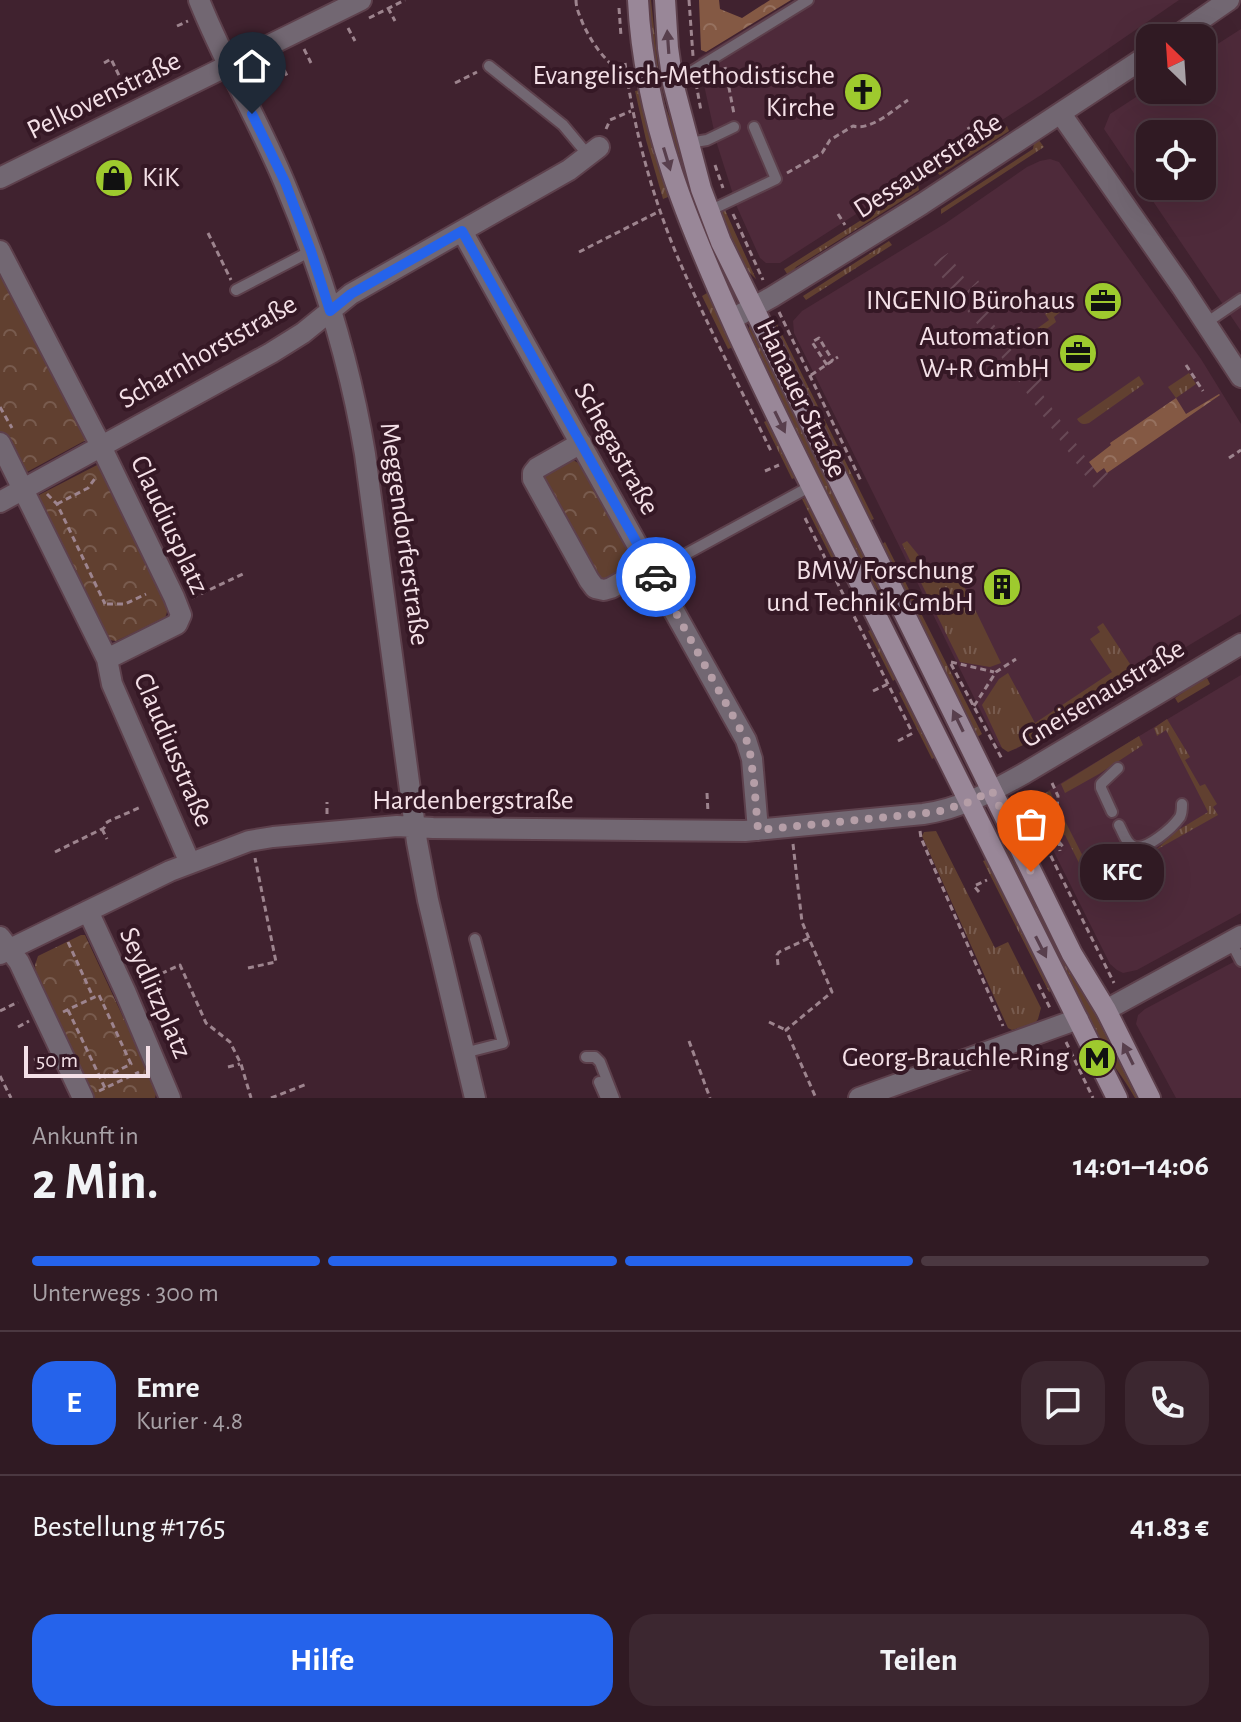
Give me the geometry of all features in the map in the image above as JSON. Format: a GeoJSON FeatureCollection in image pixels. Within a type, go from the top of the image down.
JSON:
{"type":"FeatureCollection","features":[{"type":"Feature","properties":{"kind":"main road","name":"Hanauer Straße"},"geometry":{"type":"LineString","coordinates":[[638,0],[648,82],[658,129],[688,220],[811,486],[1117,1098]]}},
{"type":"Feature","properties":{"kind":"main road","name":"Hanauer Straße"},"geometry":{"type":"LineString","coordinates":[[665,0],[673,83],[698,141],[709,211],[721,242],[1072,954],[1114,1005],[1150,1098]]}},
{"type":"Feature","properties":{"kind":"street","name":"Meggendorferstraße"},"geometry":{"type":"LineString","coordinates":[[199,0],[285,182],[343,352],[361,425],[415,827],[428,900],[475,1098]]}},
{"type":"Feature","properties":{"kind":"street","name":"Pelkovenstraße"},"geometry":{"type":"LineString","coordinates":[[0,178],[361,0]]}},
{"type":"Feature","properties":{"kind":"street"},"geometry":{"type":"LineString","coordinates":[[1194,24],[1229,0]]}},
{"type":"Feature","properties":{"kind":"street","name":"Dessauerstraße"},"geometry":{"type":"LineString","coordinates":[[732,319],[772,297],[1136,63]]}},
{"type":"Feature","properties":{"kind":"street"},"geometry":{"type":"LineString","coordinates":[[1061,114],[1241,377]]}},
{"type":"Feature","properties":{"kind":"street","name":"Scharnhorststraße"},"geometry":{"type":"LineString","coordinates":[[0,502],[34,489],[104,451],[271,353],[303,333],[351,294],[569,170],[593,151]]}},
{"type":"Feature","properties":{"kind":"street","name":"Schegastraße"},"geometry":{"type":"LineString","coordinates":[[462,231],[749,745],[758,830]]}},
{"type":"Feature","properties":{"kind":"street","name":"Claudiusplatz"},"geometry":{"type":"LineString","coordinates":[[0,251],[104,451],[181,615],[174,626],[107,659]]}},
{"type":"Feature","properties":{"kind":"street"},"geometry":{"type":"LineString","coordinates":[[0,443],[34,489],[107,659]]}},
{"type":"Feature","properties":{"kind":"street"},"geometry":{"type":"LineString","coordinates":[[581,443],[533,473],[543,499],[595,588],[611,588],[651,569]]}},
{"type":"Feature","properties":{"kind":"street","name":"Gneisenaustraße"},"geometry":{"type":"LineString","coordinates":[[992,791],[1241,644]]}},
{"type":"Feature","properties":{"kind":"street","name":"Claudiusstraße"},"geometry":{"type":"LineString","coordinates":[[107,659],[112,684],[190,863]]}},
{"type":"Feature","properties":{"kind":"street"},"geometry":{"type":"LineString","coordinates":[[969,802],[992,791]]}},
{"type":"Feature","properties":{"kind":"street","name":"Hardenbergstraße"},"geometry":{"type":"LineString","coordinates":[[3,947],[190,863],[256,839],[397,826],[758,830],[937,812],[969,802]]}},
{"type":"Feature","properties":{"kind":"street","name":"Seydlitzplatz"},"geometry":{"type":"LineString","coordinates":[[88,911],[170,1098]]}},
{"type":"Feature","properties":{"kind":"street"},"geometry":{"type":"LineString","coordinates":[[1114,1005],[1236,939]]}},
{"type":"Feature","properties":{"kind":"street"},"geometry":{"type":"LineString","coordinates":[[3,947],[19,962],[46,1020],[89,1096]]}},
{"type":"Feature","properties":{"kind":"street"},"geometry":{"type":"LineString","coordinates":[[859,1098],[1078,1019]]}},
{"type":"Feature","properties":{"kind":"lane"},"geometry":{"type":"LineString","coordinates":[[673,83],[808,0]]}},
{"type":"Feature","properties":{"kind":"lane"},"geometry":{"type":"LineString","coordinates":[[489,66],[593,151]]}},
{"type":"Feature","properties":{"kind":"lane"},"geometry":{"type":"LineString","coordinates":[[698,141],[734,122]]}},
{"type":"Feature","properties":{"kind":"lane"},"geometry":{"type":"LineString","coordinates":[[709,211],[776,179],[754,127]]}},
{"type":"Feature","properties":{"kind":"lane"},"geometry":{"type":"LineString","coordinates":[[236,290],[311,251]]}},
{"type":"Feature","properties":{"kind":"lane"},"geometry":{"type":"LineString","coordinates":[[1206,323],[1241,299]]}},
{"type":"Feature","properties":{"kind":"lane"},"geometry":{"type":"LineString","coordinates":[[651,569],[811,486]]}},
{"type":"Feature","properties":{"kind":"lane"},"geometry":{"type":"LineString","coordinates":[[1112,812],[1101,784],[1118,768]]}},
{"type":"Feature","properties":{"kind":"lane"},"geometry":{"type":"LineString","coordinates":[[1119,825],[1129,843],[1141,847],[1155,840],[1180,817],[1182,804]]}},
{"type":"Feature","properties":{"kind":"lane"},"geometry":{"type":"LineString","coordinates":[[464,1053],[503,1043],[475,939]]}},
{"type":"Feature","properties":{"kind":"lane"},"geometry":{"type":"LineString","coordinates":[[1236,939],[1241,961]]}},
{"type":"Feature","properties":{"kind":"lane"},"geometry":{"type":"LineString","coordinates":[[586,1057],[595,1057],[600,1062],[614,1098]]}},
{"type":"Feature","properties":{"kind":"lane"},"geometry":{"type":"LineString","coordinates":[[599,1082],[606,1098]]}},
{"type":"Feature","properties":{"kind":"path"},"geometry":{"type":"LineString","coordinates":[[576,0],[588,35],[599,52],[627,78]]}},
{"type":"Feature","properties":{"kind":"path"},"geometry":{"type":"LineString","coordinates":[[689,0],[698,141],[864,487]]}},
{"type":"Feature","properties":{"kind":"path"},"geometry":{"type":"LineString","coordinates":[[388,8],[395,21]]}},
{"type":"Feature","properties":{"kind":"path"},"geometry":{"type":"LineString","coordinates":[[348,28],[355,41]]}},
{"type":"Feature","properties":{"kind":"path"},"geometry":{"type":"LineString","coordinates":[[304,49],[311,63]]}},
{"type":"Feature","properties":{"kind":"path"},"geometry":{"type":"LineString","coordinates":[[722,53],[734,122]]}},
{"type":"Feature","properties":{"kind":"path"},"geometry":{"type":"LineString","coordinates":[[278,58],[287,76]]}},
{"type":"Feature","properties":{"kind":"path"},"geometry":{"type":"LineString","coordinates":[[104,63],[111,59],[129,94]]}},
{"type":"Feature","properties":{"kind":"path"},"geometry":{"type":"LineString","coordinates":[[455,83],[489,66]]}},
{"type":"Feature","properties":{"kind":"path"},"geometry":{"type":"LineString","coordinates":[[776,179],[822,153],[830,140],[853,126],[869,126],[908,100]]}},
{"type":"Feature","properties":{"kind":"path"},"geometry":{"type":"LineString","coordinates":[[593,151],[610,120],[632,111]]}},
{"type":"Feature","properties":{"kind":"path"},"geometry":{"type":"LineString","coordinates":[[865,121],[869,126]]}},
{"type":"Feature","properties":{"kind":"path"},"geometry":{"type":"LineString","coordinates":[[968,127],[976,142]]}},
{"type":"Feature","properties":{"kind":"path"},"geometry":{"type":"LineString","coordinates":[[579,252],[660,211]]}},
{"type":"Feature","properties":{"kind":"path"},"geometry":{"type":"LineString","coordinates":[[838,214],[845,225]]}},
{"type":"Feature","properties":{"kind":"path"},"geometry":{"type":"LineString","coordinates":[[208,233],[236,290]]}},
{"type":"Feature","properties":{"kind":"path"},"geometry":{"type":"LineString","coordinates":[[827,365],[812,342],[819,338],[833,361]]}},
{"type":"Feature","properties":{"kind":"path"},"geometry":{"type":"LineString","coordinates":[[810,376],[838,357]]}},
{"type":"Feature","properties":{"kind":"path"},"geometry":{"type":"LineString","coordinates":[[1186,365],[1203,391]]}},
{"type":"Feature","properties":{"kind":"path"},"geometry":{"type":"LineString","coordinates":[[1229,458],[1241,450]]}},
{"type":"Feature","properties":{"kind":"path"},"geometry":{"type":"LineString","coordinates":[[57,504],[88,488],[102,468],[104,451]]}},
{"type":"Feature","properties":{"kind":"path"},"geometry":{"type":"LineString","coordinates":[[765,471],[779,465]]}},
{"type":"Feature","properties":{"kind":"path"},"geometry":{"type":"LineString","coordinates":[[34,489],[48,495],[57,504],[105,604],[125,604],[146,594]]}},
{"type":"Feature","properties":{"kind":"path"},"geometry":{"type":"LineString","coordinates":[[189,600],[243,574]]}},
{"type":"Feature","properties":{"kind":"path"},"geometry":{"type":"LineString","coordinates":[[974,706],[996,672],[1016,659]]}},
{"type":"Feature","properties":{"kind":"path"},"geometry":{"type":"LineString","coordinates":[[996,672],[951,662],[1002,759]]}},
{"type":"Feature","properties":{"kind":"path"},"geometry":{"type":"LineString","coordinates":[[873,691],[888,684]]}},
{"type":"Feature","properties":{"kind":"path"},"geometry":{"type":"LineString","coordinates":[[898,741],[913,733]]}},
{"type":"Feature","properties":{"kind":"path"},"geometry":{"type":"LineString","coordinates":[[1052,783],[1058,796],[1059,842],[1062,850]]}},
{"type":"Feature","properties":{"kind":"path"},"geometry":{"type":"LineString","coordinates":[[1024,802],[1114,1005]]}},
{"type":"Feature","properties":{"kind":"path"},"geometry":{"type":"LineString","coordinates":[[55,852],[102,829],[109,821],[141,807]]}},
{"type":"Feature","properties":{"kind":"path"},"geometry":{"type":"LineString","coordinates":[[1044,825],[1057,810]]}},
{"type":"Feature","properties":{"kind":"path"},"geometry":{"type":"LineString","coordinates":[[786,1030],[832,992],[802,922],[793,827]]}},
{"type":"Feature","properties":{"kind":"path"},"geometry":{"type":"LineString","coordinates":[[919,827],[921,838],[1011,1043]]}},
{"type":"Feature","properties":{"kind":"path"},"geometry":{"type":"LineString","coordinates":[[102,829],[107,839]]}},
{"type":"Feature","properties":{"kind":"path"},"geometry":{"type":"LineString","coordinates":[[1047,848],[1059,842]]}},
{"type":"Feature","properties":{"kind":"path"},"geometry":{"type":"LineString","coordinates":[[248,968],[276,962],[254,854]]}},
{"type":"Feature","properties":{"kind":"path"},"geometry":{"type":"LineString","coordinates":[[977,893],[974,886],[987,880]]}},
{"type":"Feature","properties":{"kind":"path"},"geometry":{"type":"LineString","coordinates":[[66,938],[93,998]]}},
{"type":"Feature","properties":{"kind":"path"},"geometry":{"type":"LineString","coordinates":[[778,965],[779,952],[809,938]]}},
{"type":"Feature","properties":{"kind":"path"},"geometry":{"type":"LineString","coordinates":[[125,991],[180,965],[206,1023],[230,1042],[241,1064],[251,1098]]}},
{"type":"Feature","properties":{"kind":"path"},"geometry":{"type":"LineString","coordinates":[[46,1020],[99,995],[131,1064],[101,1079]]}},
{"type":"Feature","properties":{"kind":"path"},"geometry":{"type":"LineString","coordinates":[[0,1011],[23,1000]]}},
{"type":"Feature","properties":{"kind":"path"},"geometry":{"type":"LineString","coordinates":[[68,1010],[105,1088]]}},
{"type":"Feature","properties":{"kind":"path"},"geometry":{"type":"LineString","coordinates":[[769,1022],[786,1030],[816,1098]]}},
{"type":"Feature","properties":{"kind":"path"},"geometry":{"type":"LineString","coordinates":[[689,1041],[710,1098]]}},
{"type":"Feature","properties":{"kind":"path"},"geometry":{"type":"LineString","coordinates":[[89,1096],[156,1064]]}},
{"type":"Feature","properties":{"kind":"path"},"geometry":{"type":"LineString","coordinates":[[228,1067],[241,1064]]}},
{"type":"Feature","properties":{"kind":"path"},"geometry":{"type":"LineString","coordinates":[[0,1076],[11,1098]]}},
{"type":"Feature","properties":{"kind":"path"},"geometry":{"type":"LineString","coordinates":[[271,1098],[307,1084]]}},
{"type":"Feature","properties":{"kind":"shaded area"},"geometry":{"type":"Polygon","coordinates":[[[794,0],[1179,0],[1144,24],[1136,24],[1136,30],[1041,95],[780,263],[766,263],[760,258],[737,207],[717,144],[698,58],[794,0]]]}},
{"type":"Feature","properties":{"kind":"shaded area"},"geometry":{"type":"Polygon","coordinates":[[[1241,29],[1241,331],[1152,200],[1216,200],[1216,120],[1136,120],[1136,176],[1104,129],[1110,114],[1136,97],[1136,104],[1216,104],[1216,45],[1241,29]]]}},
{"type":"Feature","properties":{"kind":"shaded area"},"geometry":{"type":"Polygon","coordinates":[[[1050,159],[1059,162],[1201,359],[1241,424],[1241,614],[1016,749],[1009,750],[998,746],[794,333],[793,321],[802,311],[946,223],[1027,167],[1050,159]]]}},
{"type":"Feature","properties":{"kind":"shaded area"},"geometry":{"type":"Polygon","coordinates":[[[948,253],[969,285],[978,280],[971,288],[977,296],[985,291],[988,294],[978,301],[984,311],[994,304],[1001,315],[992,322],[999,331],[1008,325],[1011,328],[1001,335],[1009,345],[1018,339],[1020,341],[1010,348],[1033,380],[1045,374],[1053,384],[1041,392],[1088,461],[1116,478],[1096,491],[938,272],[933,263],[948,253]]]}},
{"type":"Feature","properties":{"kind":"shaded area"},"geometry":{"type":"Polygon","coordinates":[[[1241,675],[1241,913],[1137,970],[1123,973],[1110,964],[1033,806],[1041,795],[1241,675]]]}},
{"type":"Feature","properties":{"kind":"shaded area"},"geometry":{"type":"Polygon","coordinates":[[[1241,958],[1241,1098],[1176,1098],[1136,1024],[1138,1015],[1241,958]]]}},
{"type":"Feature","properties":{"kind":"green space"},"geometry":{"type":"Polygon","coordinates":[[[647,0],[651,0],[659,76],[666,108],[734,291],[707,239],[660,100],[647,0]]]}},
{"type":"Feature","properties":{"kind":"green space"},"geometry":{"type":"Polygon","coordinates":[[[699,0],[719,0],[720,9],[742,18],[770,0],[791,0],[706,52],[701,50],[699,0]]]}},
{"type":"Feature","properties":{"kind":"green space"},"geometry":{"type":"Polygon","coordinates":[[[640,90],[668,197],[663,199],[635,91],[640,90]]]}},
{"type":"Feature","properties":{"kind":"green space"},"geometry":{"type":"Polygon","coordinates":[[[1007,126],[1009,131],[940,175],[936,172],[1007,126]]]}},
{"type":"Feature","properties":{"kind":"green space"},"geometry":{"type":"Polygon","coordinates":[[[1038,139],[1044,147],[941,214],[941,209],[1033,149],[1038,139]]]}},
{"type":"Feature","properties":{"kind":"green space"},"geometry":{"type":"Polygon","coordinates":[[[918,184],[919,190],[796,267],[789,277],[784,269],[918,184]]]}},
{"type":"Feature","properties":{"kind":"green space"},"geometry":{"type":"Polygon","coordinates":[[[725,210],[756,279],[745,268],[721,212],[725,210]]]}},
{"type":"Feature","properties":{"kind":"green space"},"geometry":{"type":"Polygon","coordinates":[[[889,241],[892,245],[806,300],[803,296],[889,241]]]}},
{"type":"Feature","properties":{"kind":"green space"},"geometry":{"type":"Polygon","coordinates":[[[0,272],[86,434],[86,440],[27,472],[21,470],[0,431],[0,272]]]}},
{"type":"Feature","properties":{"kind":"green space"},"geometry":{"type":"Polygon","coordinates":[[[707,293],[733,347],[728,349],[702,296],[707,293]]]}},
{"type":"Feature","properties":{"kind":"green space"},"geometry":{"type":"Polygon","coordinates":[[[1059,304],[1063,310],[1054,317],[1056,322],[1022,345],[1020,341],[1049,320],[1045,314],[1059,304]]]}},
{"type":"Feature","properties":{"kind":"green space"},"geometry":{"type":"Polygon","coordinates":[[[775,320],[874,519],[869,521],[779,340],[775,320]]]}},
{"type":"Feature","properties":{"kind":"green space"},"geometry":{"type":"Polygon","coordinates":[[[751,326],[962,744],[958,746],[886,602],[860,565],[752,346],[751,326]]]}},
{"type":"Feature","properties":{"kind":"green space"},"geometry":{"type":"Polygon","coordinates":[[[1189,373],[1196,384],[1176,398],[1168,387],[1189,373]]]}},
{"type":"Feature","properties":{"kind":"green space"},"geometry":{"type":"Polygon","coordinates":[[[1139,376],[1144,384],[1089,423],[1078,421],[1077,419],[1139,376]]]}},
{"type":"Feature","properties":{"kind":"green space"},"geometry":{"type":"Polygon","coordinates":[[[1219,394],[1107,473],[1104,468],[1097,473],[1089,462],[1110,443],[1176,398],[1186,414],[1219,394]]]}},
{"type":"Feature","properties":{"kind":"green space"},"geometry":{"type":"Polygon","coordinates":[[[768,420],[797,477],[792,479],[764,422],[768,420]]]}},
{"type":"Feature","properties":{"kind":"green space"},"geometry":{"type":"Polygon","coordinates":[[[571,459],[582,465],[631,553],[629,566],[617,577],[598,580],[543,483],[543,474],[571,459]]]}},
{"type":"Feature","properties":{"kind":"green space"},"geometry":{"type":"Polygon","coordinates":[[[97,465],[103,467],[167,601],[168,609],[165,618],[116,641],[109,640],[102,633],[38,499],[39,495],[97,465]]]}},
{"type":"Feature","properties":{"kind":"green space"},"geometry":{"type":"Polygon","coordinates":[[[807,497],[840,564],[836,567],[802,499],[807,497]]]}},
{"type":"Feature","properties":{"kind":"green space"},"geometry":{"type":"Polygon","coordinates":[[[907,541],[939,580],[954,566],[1001,663],[990,667],[960,662],[902,544],[907,541]]]}},
{"type":"Feature","properties":{"kind":"green space"},"geometry":{"type":"Polygon","coordinates":[[[885,542],[982,734],[977,737],[881,545],[885,542]]]}},
{"type":"Feature","properties":{"kind":"green space"},"geometry":{"type":"Polygon","coordinates":[[[1103,623],[1138,676],[1034,740],[1008,752],[1002,748],[982,705],[999,679],[1008,673],[1035,723],[1112,672],[1090,639],[1100,632],[1097,627],[1103,623]]]}},
{"type":"Feature","properties":{"kind":"green space"},"geometry":{"type":"Polygon","coordinates":[[[873,629],[897,678],[893,681],[868,631],[873,629]]]}},
{"type":"Feature","properties":{"kind":"green space"},"geometry":{"type":"Polygon","coordinates":[[[1206,676],[1210,684],[1178,703],[1175,698],[1206,676]]]}},
{"type":"Feature","properties":{"kind":"green space"},"geometry":{"type":"Polygon","coordinates":[[[903,690],[936,757],[932,759],[899,693],[903,690]]]}},
{"type":"Feature","properties":{"kind":"green space"},"geometry":{"type":"Polygon","coordinates":[[[1167,719],[1190,757],[1185,760],[1200,786],[1205,784],[1217,804],[1213,807],[1218,815],[1156,850],[1175,832],[1208,812],[1166,730],[1157,736],[1154,728],[1167,719]]]}},
{"type":"Feature","properties":{"kind":"green space"},"geometry":{"type":"Polygon","coordinates":[[[1139,736],[1143,745],[1065,793],[1061,784],[1139,736]]]}},
{"type":"Feature","properties":{"kind":"green space"},"geometry":{"type":"Polygon","coordinates":[[[1050,791],[1053,804],[1040,822],[1034,806],[1041,795],[1050,791]]]}},
{"type":"Feature","properties":{"kind":"green space"},"geometry":{"type":"Polygon","coordinates":[[[1059,817],[1064,819],[1092,874],[1084,873],[1065,835],[1062,836],[1059,817]]]}},
{"type":"Feature","properties":{"kind":"green space"},"geometry":{"type":"Polygon","coordinates":[[[936,831],[995,948],[1008,942],[1041,1008],[1035,1023],[1012,1030],[1008,1028],[922,836],[924,832],[936,831]]]}},
{"type":"Feature","properties":{"kind":"green space"},"geometry":{"type":"Polygon","coordinates":[[[1007,849],[1057,950],[1092,1003],[1139,1098],[1135,1098],[1098,1042],[1003,851],[1007,849]]]}},
{"type":"Feature","properties":{"kind":"green space"},"geometry":{"type":"Polygon","coordinates":[[[988,859],[1053,990],[1049,992],[983,861],[988,859]]]}},
{"type":"Feature","properties":{"kind":"green space"},"geometry":{"type":"Polygon","coordinates":[[[85,935],[148,1071],[155,1098],[94,1098],[36,977],[38,956],[85,935]]]}},
{"type":"Feature","properties":{"kind":"way so far"},"geometry":{"type":"LineString","coordinates":[[656,577],[749,745],[758,830],[937,812],[992,791],[1031,872]]}},
{"type":"Feature","properties":{"kind":"place","name":"Evangelisch-Methodistische Kirche"},"geometry":{"type":"Point","coordinates":[863,92]}},
{"type":"Feature","properties":{"kind":"place","name":"KiK"},"geometry":{"type":"Point","coordinates":[114,178]}},
{"type":"Feature","properties":{"kind":"place","name":"INGENIO Bürohaus"},"geometry":{"type":"Point","coordinates":[1103,301]}},
{"type":"Feature","properties":{"kind":"place","name":"Automation W+R GmbH"},"geometry":{"type":"Point","coordinates":[1078,353]}},
{"type":"Feature","properties":{"kind":"place","name":"BMW Forschung und Technik GmbH"},"geometry":{"type":"Point","coordinates":[1002,587]}},
{"type":"Feature","properties":{"kind":"place","name":"KFC"},"geometry":{"type":"Point","coordinates":[1031,872]}},
{"type":"Feature","properties":{"kind":"place","name":"Georg-Brauchle-Ring"},"geometry":{"type":"Point","coordinates":[1097,1058]}},
{"type":"Feature","properties":{"kind":"route"},"geometry":{"type":"LineString","coordinates":[[252,114],[285,182],[330,311],[351,294],[462,231],[656,577]]}}]}
